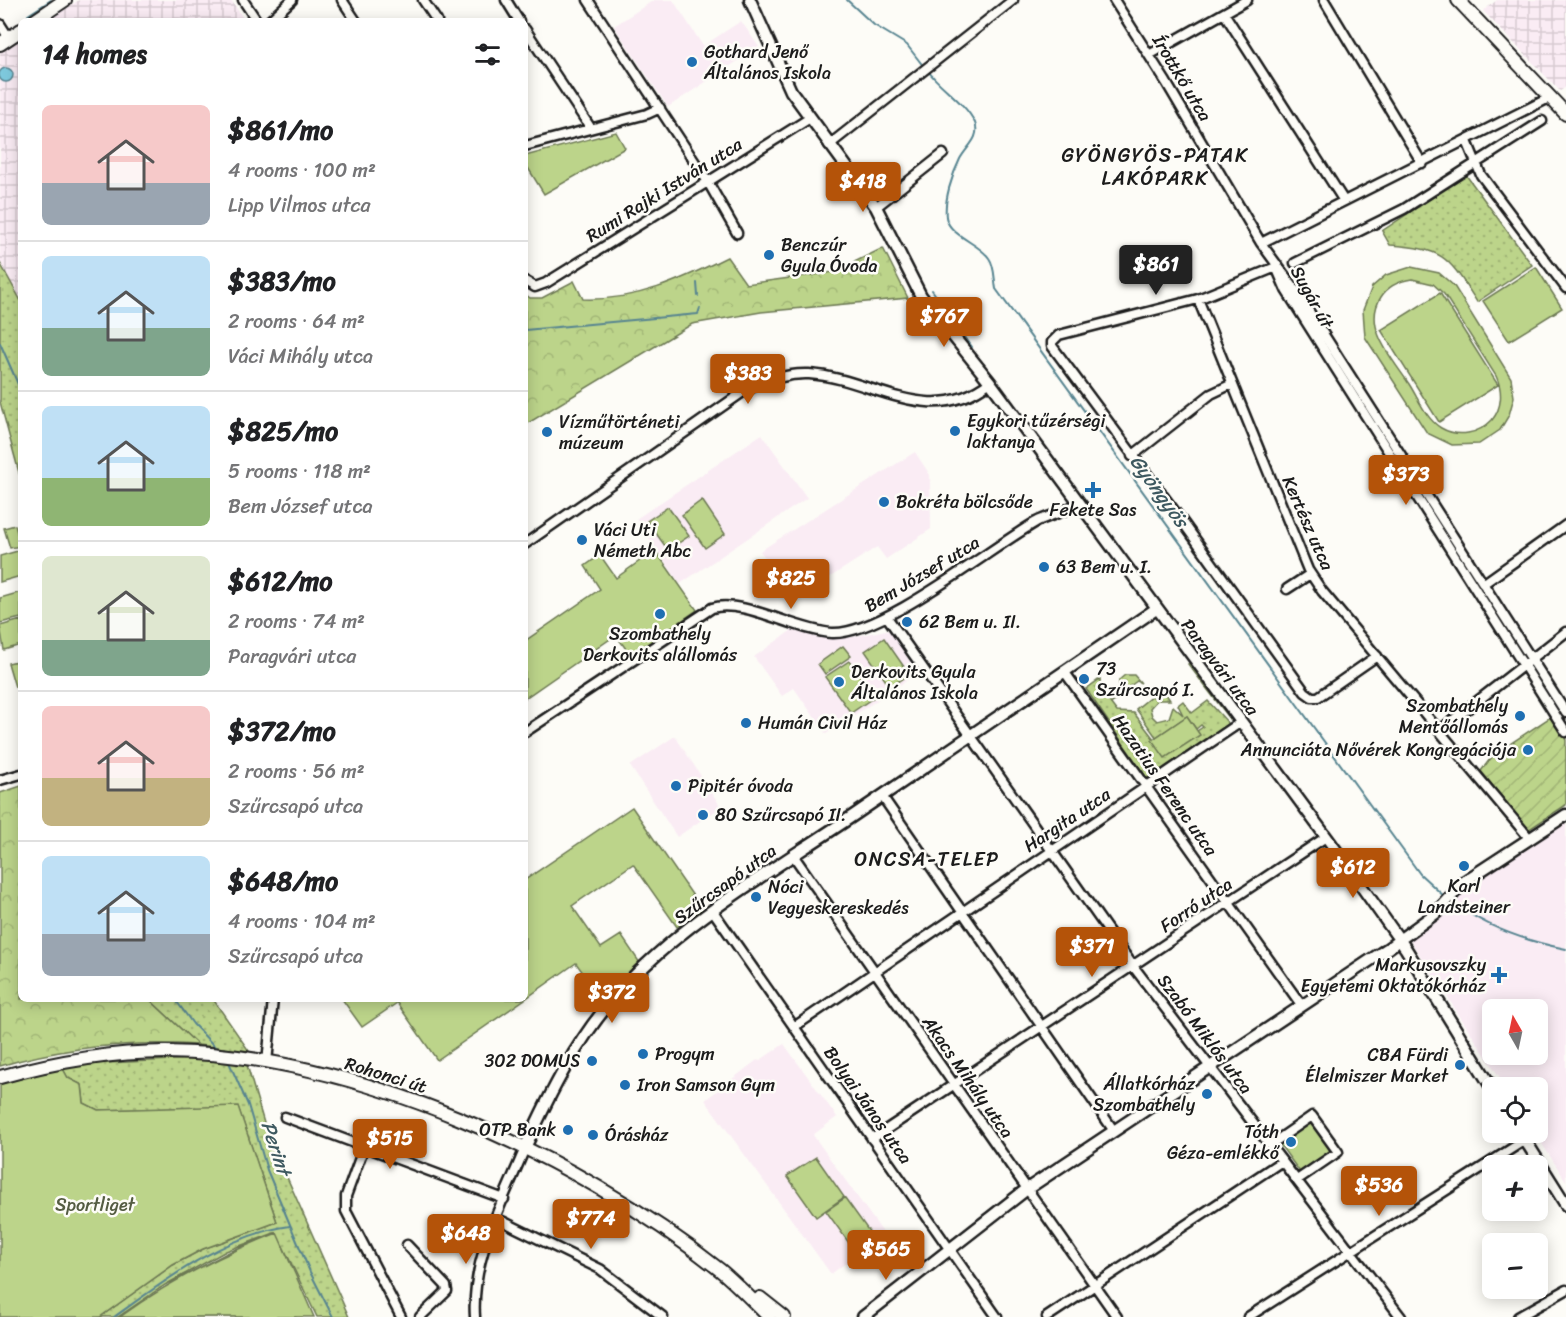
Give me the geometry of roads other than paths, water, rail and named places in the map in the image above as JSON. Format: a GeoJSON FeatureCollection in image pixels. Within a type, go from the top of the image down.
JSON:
{"type":"FeatureCollection","features":[{"type":"Feature","properties":{"kind":"main road"},"geometry":{"type":"LineString","coordinates":[[39,18],[66,0]]}},
{"type":"Feature","properties":{"kind":"main road"},"geometry":{"type":"LineString","coordinates":[[1458,0],[1566,114]]}},
{"type":"Feature","properties":{"kind":"main road"},"geometry":{"type":"LineString","coordinates":[[4,41],[18,32]]}},
{"type":"Feature","properties":{"kind":"main road","name":"Rohonci út"},"geometry":{"type":"LineString","coordinates":[[0,1077],[93,1057],[166,1052],[252,1061],[387,1093],[467,1122],[525,1148],[623,1202],[674,1235],[784,1317]]}},
{"type":"Feature","properties":{"kind":"main road","name":"Rohonci út"},"geometry":{"type":"LineString","coordinates":[[722,1272],[767,1315]]}},
{"type":"Feature","properties":{"kind":"street"},"geometry":{"type":"LineString","coordinates":[[243,0],[255,18]]}},
{"type":"Feature","properties":{"kind":"street"},"geometry":{"type":"LineString","coordinates":[[272,18],[292,0]]}},
{"type":"Feature","properties":{"kind":"street"},"geometry":{"type":"LineString","coordinates":[[342,0],[354,18]]}},
{"type":"Feature","properties":{"kind":"street"},"geometry":{"type":"LineString","coordinates":[[423,0],[435,18]]}},
{"type":"Feature","properties":{"kind":"street"},"geometry":{"type":"LineString","coordinates":[[506,0],[517,18]]}},
{"type":"Feature","properties":{"kind":"street"},"geometry":{"type":"LineString","coordinates":[[588,0],[708,182],[737,232]]}},
{"type":"Feature","properties":{"kind":"street","name":"Paragvári utca"},"geometry":{"type":"LineString","coordinates":[[750,0],[783,76],[829,145],[876,207],[921,296],[990,382],[1400,939],[1485,1077]]}},
{"type":"Feature","properties":{"kind":"street"},"geometry":{"type":"LineString","coordinates":[[829,145],[1013,0]]}},
{"type":"Feature","properties":{"kind":"street","name":"Írottkő utca"},"geometry":{"type":"LineString","coordinates":[[1114,0],[1276,267]]}},
{"type":"Feature","properties":{"kind":"street"},"geometry":{"type":"LineString","coordinates":[[1149,55],[1247,0]]}},
{"type":"Feature","properties":{"kind":"street"},"geometry":{"type":"LineString","coordinates":[[1324,0],[1422,163]]}},
{"type":"Feature","properties":{"kind":"street"},"geometry":{"type":"LineString","coordinates":[[1224,13],[1344,201]]}},
{"type":"Feature","properties":{"kind":"street"},"geometry":{"type":"LineString","coordinates":[[0,24],[4,41]]}},
{"type":"Feature","properties":{"kind":"street"},"geometry":{"type":"LineString","coordinates":[[528,34],[590,127]]}},
{"type":"Feature","properties":{"kind":"street"},"geometry":{"type":"LineString","coordinates":[[1533,108],[1537,99],[1535,79]]}},
{"type":"Feature","properties":{"kind":"street"},"geometry":{"type":"LineString","coordinates":[[1261,243],[1551,97]]}},
{"type":"Feature","properties":{"kind":"street"},"geometry":{"type":"LineString","coordinates":[[528,145],[590,127],[647,114],[660,108]]}},
{"type":"Feature","properties":{"kind":"street","name":"Rumi Rajki István utca"},"geometry":{"type":"LineString","coordinates":[[528,283],[535,287],[546,283],[810,118]]}},
{"type":"Feature","properties":{"kind":"street"},"geometry":{"type":"LineString","coordinates":[[1295,262],[1404,209],[1542,121]]}},
{"type":"Feature","properties":{"kind":"street"},"geometry":{"type":"LineString","coordinates":[[1467,141],[1474,164],[1566,288]]}},
{"type":"Feature","properties":{"kind":"street"},"geometry":{"type":"LineString","coordinates":[[876,207],[943,154]]}},
{"type":"Feature","properties":{"kind":"street"},"geometry":{"type":"LineString","coordinates":[[1276,267],[1198,299],[1059,335],[1052,342],[1054,350],[1182,520],[1305,692],[1312,697],[1318,697],[1377,656]]}},
{"type":"Feature","properties":{"kind":"street","name":"Sugár út"},"geometry":{"type":"LineString","coordinates":[[1276,267],[1294,288],[1566,713]]}},
{"type":"Feature","properties":{"kind":"street","name":"Sugár út"},"geometry":{"type":"LineString","coordinates":[[1276,267],[1286,290],[1566,732]]}},
{"type":"Feature","properties":{"kind":"street","name":"Kertész utca"},"geometry":{"type":"LineString","coordinates":[[1198,299],[1310,573],[1438,731],[1530,839]]}},
{"type":"Feature","properties":{"kind":"street"},"geometry":{"type":"LineString","coordinates":[[528,542],[743,392],[766,381],[790,375],[810,374],[893,397],[938,403],[966,397],[990,382]]}},
{"type":"Feature","properties":{"kind":"street"},"geometry":{"type":"LineString","coordinates":[[1132,456],[1211,394],[1232,384]]}},
{"type":"Feature","properties":{"kind":"street","name":"Bem József utca"},"geometry":{"type":"LineString","coordinates":[[528,730],[717,606],[736,607],[807,629],[833,633],[854,630],[887,617],[1036,522],[1078,503]]}},
{"type":"Feature","properties":{"kind":"street"},"geometry":{"type":"LineString","coordinates":[[1483,584],[1566,525]]}},
{"type":"Feature","properties":{"kind":"street"},"geometry":{"type":"LineString","coordinates":[[1287,590],[1310,573]]}},
{"type":"Feature","properties":{"kind":"street","name":"Szűrcsapó utca"},"geometry":{"type":"LineString","coordinates":[[475,1317],[480,1261],[525,1148],[562,1072],[606,1008],[654,958],[713,911],[793,855],[1156,609]]}},
{"type":"Feature","properties":{"kind":"street","name":"Szabó Miklós utca"},"geometry":{"type":"LineString","coordinates":[[887,617],[1133,966],[1401,1317]]}},
{"type":"Feature","properties":{"kind":"street"},"geometry":{"type":"LineString","coordinates":[[1438,731],[1566,632]]}},
{"type":"Feature","properties":{"kind":"street","name":"Hazatius Ferenc utca"},"geometry":{"type":"LineString","coordinates":[[1064,671],[1302,1006]]}},
{"type":"Feature","properties":{"kind":"street","name":"Hargita utca"},"geometry":{"type":"LineString","coordinates":[[794,1027],[1240,722]]}},
{"type":"Feature","properties":{"kind":"street"},"geometry":{"type":"LineString","coordinates":[[0,780],[18,775]]}},
{"type":"Feature","properties":{"kind":"street"},"geometry":{"type":"LineString","coordinates":[[882,796],[1114,1131]]}},
{"type":"Feature","properties":{"kind":"street"},"geometry":{"type":"LineString","coordinates":[[863,1317],[1027,1189],[1400,939],[1443,905],[1465,881],[1566,815]]}},
{"type":"Feature","properties":{"kind":"street","name":"Forró utca"},"geometry":{"type":"LineString","coordinates":[[872,1139],[1326,837]]}},
{"type":"Feature","properties":{"kind":"street","name":"Akacs Mihály utca"},"geometry":{"type":"LineString","coordinates":[[793,855],[1117,1317]]}},
{"type":"Feature","properties":{"kind":"street","name":"Bolyai János utca"},"geometry":{"type":"LineString","coordinates":[[713,911],[997,1317]]}},
{"type":"Feature","properties":{"kind":"street"},"geometry":{"type":"LineString","coordinates":[[267,1064],[273,1002]]}},
{"type":"Feature","properties":{"kind":"street"},"geometry":{"type":"LineString","coordinates":[[1270,1145],[1312,1116],[1338,1152],[1297,1180]]}},
{"type":"Feature","properties":{"kind":"street"},"geometry":{"type":"LineString","coordinates":[[285,1117],[504,1199]]}},
{"type":"Feature","properties":{"kind":"street"},"geometry":{"type":"LineString","coordinates":[[1248,1317],[1512,1143]]}},
{"type":"Feature","properties":{"kind":"street"},"geometry":{"type":"LineString","coordinates":[[1526,1143],[1566,1205]]}},
{"type":"Feature","properties":{"kind":"street"},"geometry":{"type":"LineString","coordinates":[[364,1147],[346,1196],[346,1211],[400,1317]]}},
{"type":"Feature","properties":{"kind":"street"},"geometry":{"type":"LineString","coordinates":[[1047,1317],[1282,1161]]}},
{"type":"Feature","properties":{"kind":"street"},"geometry":{"type":"LineString","coordinates":[[496,1218],[600,1269],[663,1317]]}},
{"type":"Feature","properties":{"kind":"street"},"geometry":{"type":"LineString","coordinates":[[407,1245],[446,1286],[447,1291],[420,1317]]}},
{"type":"Feature","properties":{"kind":"street"},"geometry":{"type":"LineString","coordinates":[[1518,1317],[1566,1290]]}},
{"type":"Feature","properties":{"kind":"water"},"geometry":{"type":"Polygon","coordinates":[[[3,68],[9,68],[13,75],[9,82],[3,82],[-1,78],[-1,72],[3,68]]]}},
{"type":"Feature","properties":{"kind":"waterway"},"geometry":{"type":"LineString","coordinates":[[28,15],[51,0]]}},
{"type":"Feature","properties":{"kind":"waterway","name":"Gyöngyös"},"geometry":{"type":"LineString","coordinates":[[847,0],[874,25],[907,45],[924,67]]}},
{"type":"Feature","properties":{"kind":"waterway","name":"Gyöngyös"},"geometry":{"type":"LineString","coordinates":[[928,71],[966,109],[976,128],[974,138],[960,159],[949,188],[946,203],[948,224],[989,258],[996,289],[1420,874],[1446,898]]}},
{"type":"Feature","properties":{"kind":"waterway"},"geometry":{"type":"LineString","coordinates":[[697,283],[698,296]]}},
{"type":"Feature","properties":{"kind":"waterway"},"geometry":{"type":"LineString","coordinates":[[932,290],[972,347]]}},
{"type":"Feature","properties":{"kind":"waterway"},"geometry":{"type":"LineString","coordinates":[[528,330],[698,314],[700,308]]}},
{"type":"Feature","properties":{"kind":"waterway","name":"Perint"},"geometry":{"type":"LineString","coordinates":[[0,343],[18,384]]}},
{"type":"Feature","properties":{"kind":"waterway","name":"Gyöngyös"},"geometry":{"type":"LineString","coordinates":[[1451,901],[1506,932],[1566,949]]}},
{"type":"Feature","properties":{"kind":"waterway","name":"Perint"},"geometry":{"type":"LineString","coordinates":[[177,1002],[193,1024],[220,1052]]}},
{"type":"Feature","properties":{"kind":"waterway","name":"Perint"},"geometry":{"type":"LineString","coordinates":[[228,1060],[248,1105],[267,1170],[310,1272],[333,1317]]}},
{"type":"Feature","properties":{"kind":"waterway"},"geometry":{"type":"LineString","coordinates":[[114,1317],[175,1274],[219,1249],[266,1231],[290,1226]]}},
{"type":"Feature","properties":{"kind":"place","name":"Gothard Jenő Általános Iskola"},"geometry":{"type":"Point","coordinates":[692,62]}},
{"type":"Feature","properties":{"kind":"place","name":"Benczúr Gyula Óvoda"},"geometry":{"type":"Point","coordinates":[769,255]}},
{"type":"Feature","properties":{"kind":"place","name":"Egykori tűzérségi laktanya"},"geometry":{"type":"Point","coordinates":[955,431]}},
{"type":"Feature","properties":{"kind":"place","name":"Vízműtörténeti múzeum"},"geometry":{"type":"Point","coordinates":[547,432]}},
{"type":"Feature","properties":{"kind":"place","name":"Fekete Sas"},"geometry":{"type":"Point","coordinates":[1093,490]}},
{"type":"Feature","properties":{"kind":"place","name":"Bokréta bölcsőde"},"geometry":{"type":"Point","coordinates":[884,502]}},
{"type":"Feature","properties":{"kind":"place","name":"Váci Uti Németh Abc"},"geometry":{"type":"Point","coordinates":[582,540]}},
{"type":"Feature","properties":{"kind":"place","name":"63 Bem u. I."},"geometry":{"type":"Point","coordinates":[1044,567]}},
{"type":"Feature","properties":{"kind":"place","name":"Szombathely Derkovits alállomás"},"geometry":{"type":"Point","coordinates":[660,614]}},
{"type":"Feature","properties":{"kind":"place","name":"62 Bem u. II."},"geometry":{"type":"Point","coordinates":[907,622]}},
{"type":"Feature","properties":{"kind":"place","name":"73 Szűrcsapó I."},"geometry":{"type":"Point","coordinates":[1084,679]}},
{"type":"Feature","properties":{"kind":"place","name":"Derkovits Gyula Általános Iskola"},"geometry":{"type":"Point","coordinates":[839,682]}},
{"type":"Feature","properties":{"kind":"place","name":"Szombathely Mentőállomás"},"geometry":{"type":"Point","coordinates":[1520,716]}},
{"type":"Feature","properties":{"kind":"place","name":"Humán Civil Ház"},"geometry":{"type":"Point","coordinates":[746,723]}},
{"type":"Feature","properties":{"kind":"place","name":"Annunciáta Nővérek Kongregációja"},"geometry":{"type":"Point","coordinates":[1528,750]}},
{"type":"Feature","properties":{"kind":"place","name":"Pipitér óvoda"},"geometry":{"type":"Point","coordinates":[676,786]}},
{"type":"Feature","properties":{"kind":"place","name":"80 Szűrcsapó II."},"geometry":{"type":"Point","coordinates":[703,815]}},
{"type":"Feature","properties":{"kind":"place","name":"Karl Landsteiner"},"geometry":{"type":"Point","coordinates":[1464,866]}},
{"type":"Feature","properties":{"kind":"place","name":"Nóci Vegyeskereskedés"},"geometry":{"type":"Point","coordinates":[756,897]}},
{"type":"Feature","properties":{"kind":"place","name":"Markusovszky Egyetemi Oktatókórház"},"geometry":{"type":"Point","coordinates":[1499,975]}},
{"type":"Feature","properties":{"kind":"place","name":"Progym"},"geometry":{"type":"Point","coordinates":[643,1054]}},
{"type":"Feature","properties":{"kind":"place","name":"302 DOMUS"},"geometry":{"type":"Point","coordinates":[592,1061]}},
{"type":"Feature","properties":{"kind":"place","name":"CBA Fürdi Élelmiszer Market"},"geometry":{"type":"Point","coordinates":[1460,1065]}},
{"type":"Feature","properties":{"kind":"place","name":"Iron Samson Gym"},"geometry":{"type":"Point","coordinates":[625,1085]}},
{"type":"Feature","properties":{"kind":"place","name":"Állatkórház Szombathely"},"geometry":{"type":"Point","coordinates":[1207,1094]}},
{"type":"Feature","properties":{"kind":"place","name":"OTP Bank"},"geometry":{"type":"Point","coordinates":[568,1130]}},
{"type":"Feature","properties":{"kind":"place","name":"Órásház"},"geometry":{"type":"Point","coordinates":[593,1135]}},
{"type":"Feature","properties":{"kind":"place","name":"Tóth Géza-emlékkő"},"geometry":{"type":"Point","coordinates":[1291,1142]}},
{"type":"Feature","properties":{"kind":"district","name":"GYÖNGYÖS-PATAK LAKÓPARK"},"geometry":{"type":"Point","coordinates":[1155,166]}},
{"type":"Feature","properties":{"kind":"district","name":"ONCSA-TELEP"},"geometry":{"type":"Point","coordinates":[927,859]}},
{"type":"Feature","properties":{"kind":"park label","name":"Sportliget"},"geometry":{"type":"Point","coordinates":[95,1205]}}]}
